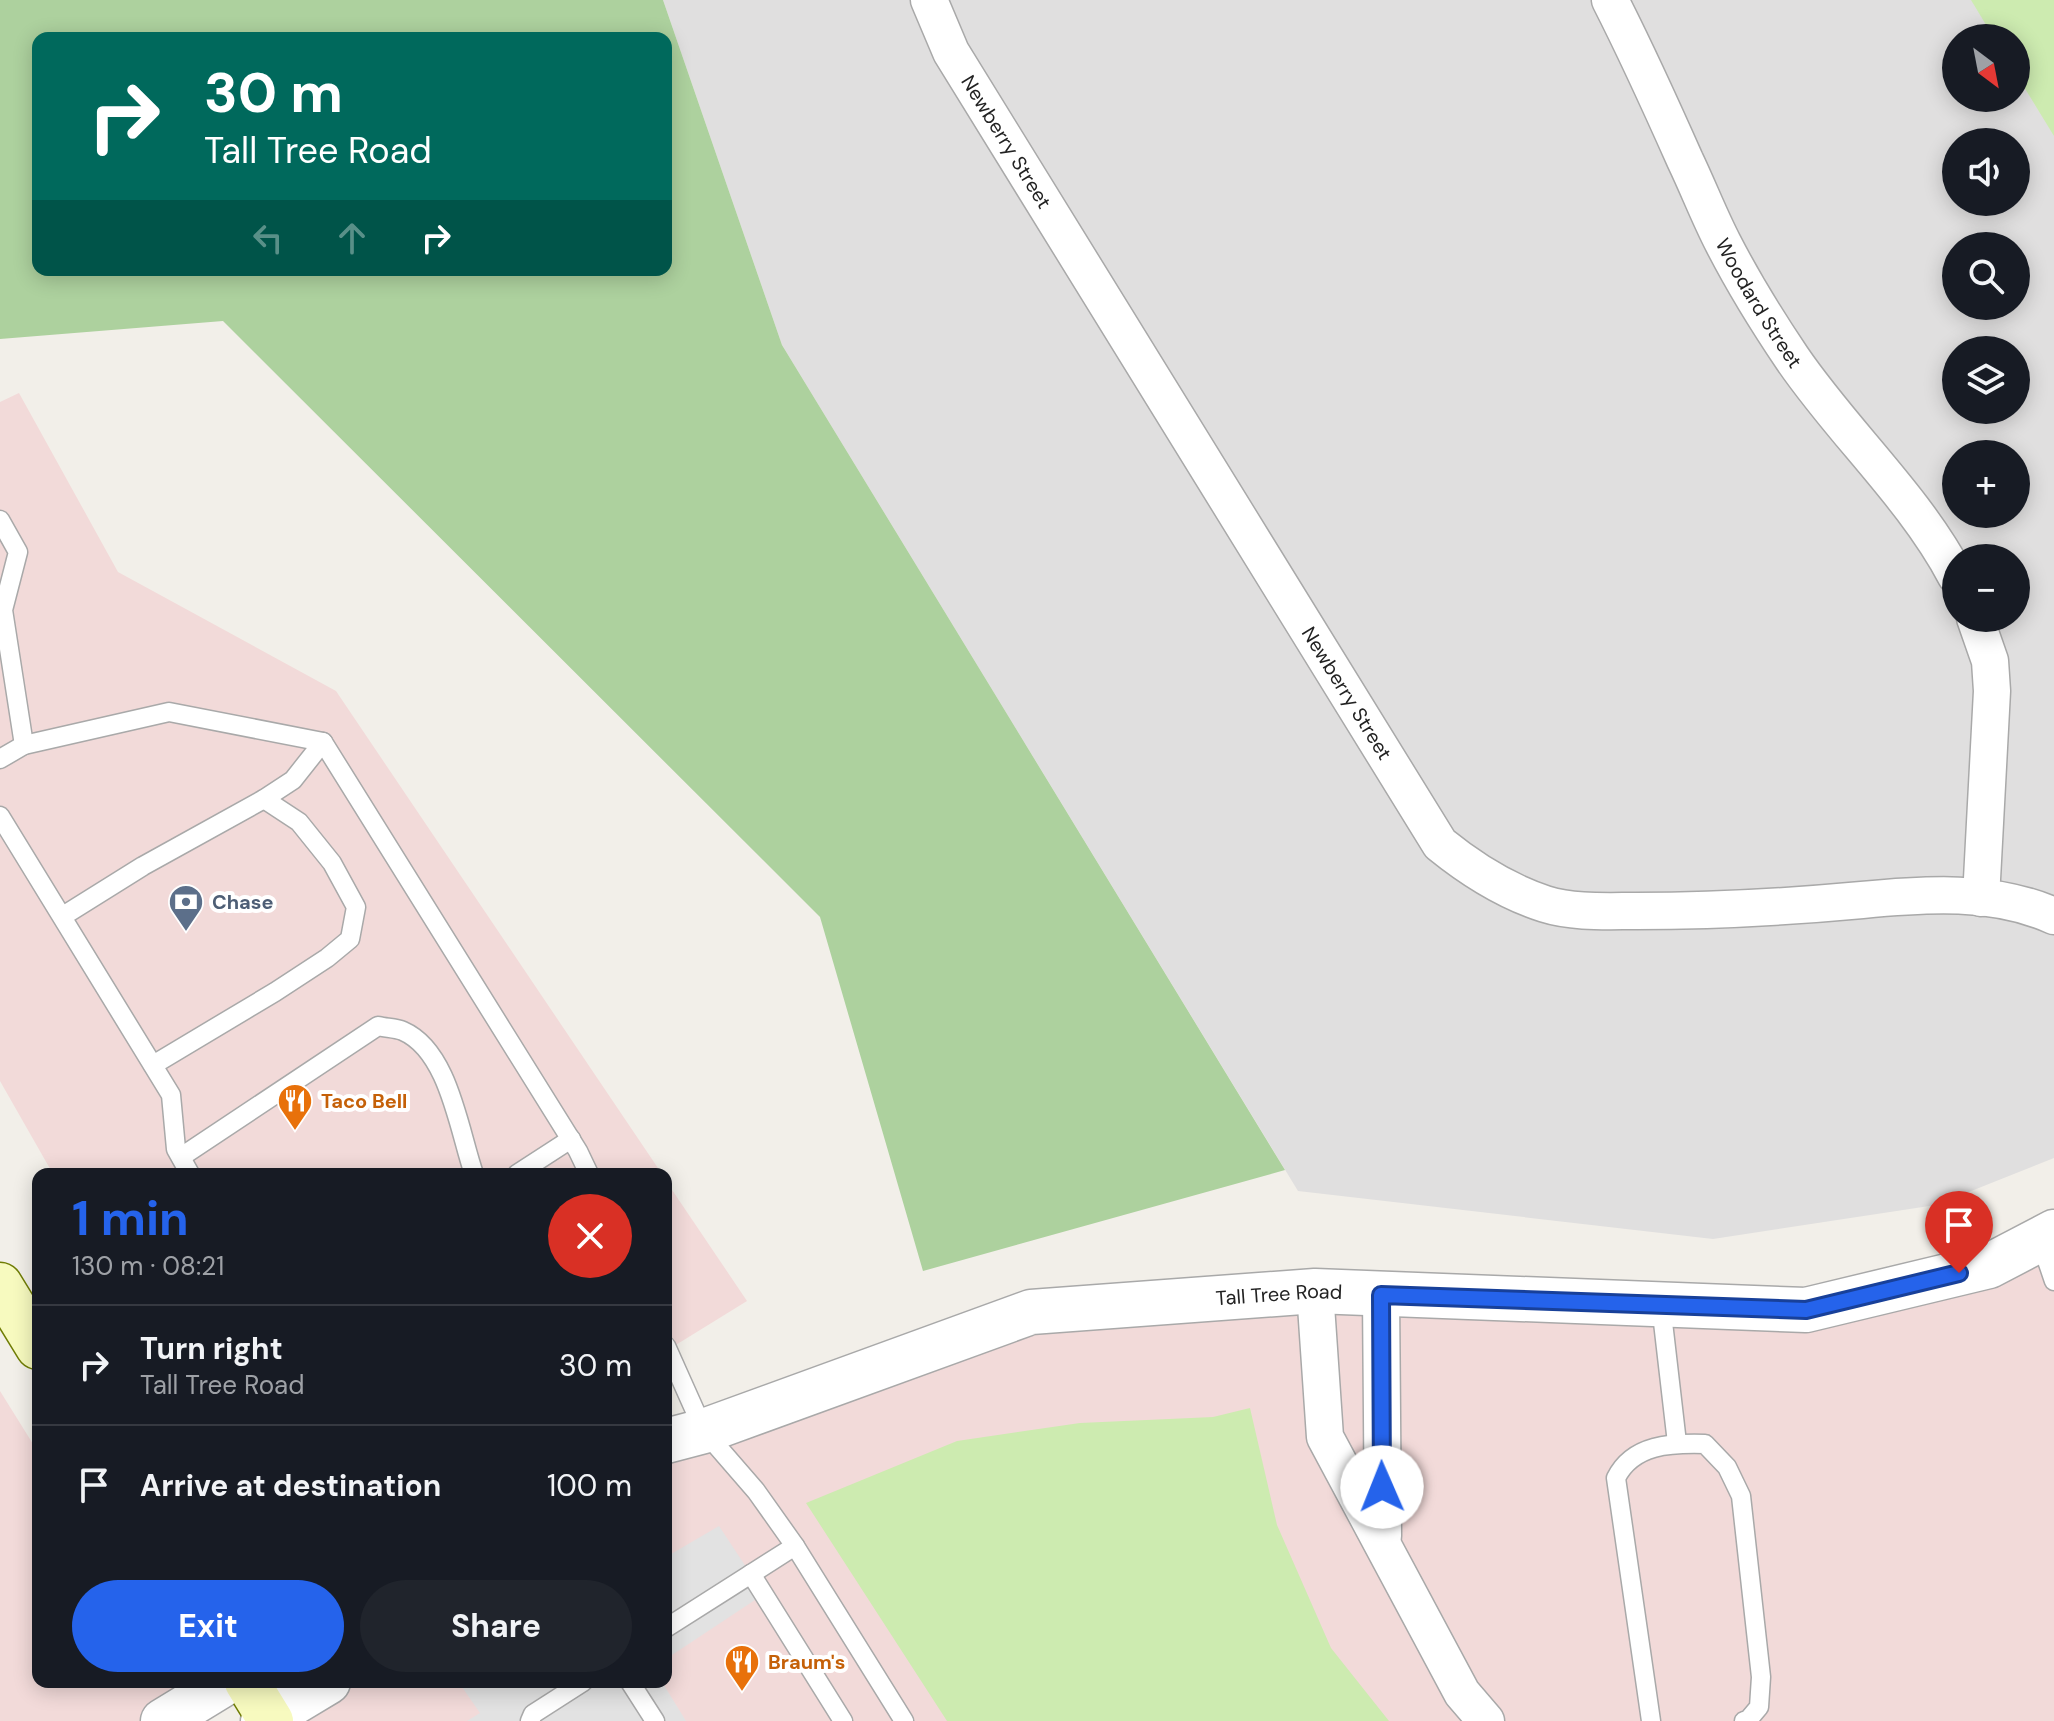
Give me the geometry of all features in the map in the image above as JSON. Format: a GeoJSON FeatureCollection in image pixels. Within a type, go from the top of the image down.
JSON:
{"type":"FeatureCollection","features":[{"type":"Feature","properties":{"kind":"main road"},"geometry":{"type":"LineString","coordinates":[[0,1285],[32,1337]]}},
{"type":"Feature","properties":{"kind":"street","name":"Newberry Street"},"geometry":{"type":"LineString","coordinates":[[929,0],[951,52],[1440,844],[1469,868],[1503,887],[1547,905],[1572,909],[1677,911],[1780,907],[1943,893],[2036,908],[2054,916]]}},
{"type":"Feature","properties":{"kind":"street","name":"Woodard Street"},"geometry":{"type":"LineString","coordinates":[[1610,0],[1740,276],[1792,358],[1840,422],[1913,509],[1942,551]]}},
{"type":"Feature","properties":{"kind":"street"},"geometry":{"type":"LineString","coordinates":[[1980,632],[1990,661],[1992,691],[1981,898]]}},
{"type":"Feature","properties":{"kind":"street","name":"Tall Tree Road"},"geometry":{"type":"LineString","coordinates":[[672,1454],[685,1436],[1031,1312],[1315,1291],[1806,1310],[1989,1266],[2047,1236]]}},
{"type":"Feature","properties":{"kind":"street"},"geometry":{"type":"LineString","coordinates":[[1315,1291],[1325,1437],[1462,1693],[1486,1721]]}},
{"type":"Feature","properties":{"kind":"street"},"geometry":{"type":"LineString","coordinates":[[1381,1295],[1383,1542]]}},
{"type":"Feature","properties":{"kind":"street"},"geometry":{"type":"LineString","coordinates":[[163,1721],[217,1688]]}},
{"type":"Feature","properties":{"kind":"street"},"geometry":{"type":"LineString","coordinates":[[262,1710],[314,1688]]}},
{"type":"Feature","properties":{"kind":"lane"},"geometry":{"type":"LineString","coordinates":[[0,520],[18,552],[1,611],[24,745]]}},
{"type":"Feature","properties":{"kind":"lane"},"geometry":{"type":"LineString","coordinates":[[0,759],[24,745],[169,712],[323,742],[571,1139],[586,1168]]}},
{"type":"Feature","properties":{"kind":"lane"},"geometry":{"type":"LineString","coordinates":[[63,916],[293,780],[323,742]]}},
{"type":"Feature","properties":{"kind":"lane"},"geometry":{"type":"LineString","coordinates":[[153,1065],[275,992],[350,939],[356,907],[332,863],[299,822],[264,799]]}},
{"type":"Feature","properties":{"kind":"lane"},"geometry":{"type":"LineString","coordinates":[[0,816],[171,1095],[176,1149],[187,1168]]}},
{"type":"Feature","properties":{"kind":"lane"},"geometry":{"type":"LineString","coordinates":[[181,1157],[378,1026],[402,1030],[422,1043],[446,1079],[472,1168]]}},
{"type":"Feature","properties":{"kind":"lane"},"geometry":{"type":"LineString","coordinates":[[526,1168],[571,1139]]}},
{"type":"Feature","properties":{"kind":"lane"},"geometry":{"type":"LineString","coordinates":[[2047,1236],[2054,1281]]}},
{"type":"Feature","properties":{"kind":"lane"},"geometry":{"type":"LineString","coordinates":[[1661,1305],[1677,1443]]}},
{"type":"Feature","properties":{"kind":"lane"},"geometry":{"type":"LineString","coordinates":[[672,1374],[685,1436],[756,1491],[795,1546],[904,1721]]}},
{"type":"Feature","properties":{"kind":"lane"},"geometry":{"type":"LineString","coordinates":[[1651,1721],[1616,1478],[1623,1464],[1637,1452],[1677,1443],[1705,1444],[1727,1467],[1741,1496],[1761,1677],[1759,1707],[1744,1721]]}},
{"type":"Feature","properties":{"kind":"lane"},"geometry":{"type":"LineString","coordinates":[[672,1624],[795,1546]]}},
{"type":"Feature","properties":{"kind":"lane"},"geometry":{"type":"LineString","coordinates":[[751,1574],[843,1721]]}},
{"type":"Feature","properties":{"kind":"lane"},"geometry":{"type":"LineString","coordinates":[[530,1721],[533,1714],[574,1688]]}},
{"type":"Feature","properties":{"kind":"lane"},"geometry":{"type":"LineString","coordinates":[[634,1688],[655,1721]]}},
{"type":"Feature","properties":{"kind":"shaded area"},"geometry":{"type":"Polygon","coordinates":[[[663,0],[1980,0],[1994,24],[1942,24],[1942,112],[2030,112],[2030,84],[2054,124],[2054,1158],[1936,1205],[1713,1239],[1298,1191],[782,345],[663,0]]]}},
{"type":"Feature","properties":{"kind":"shaded area"},"geometry":{"type":"Polygon","coordinates":[[[19,393],[118,572],[336,691],[658,1168],[50,1168],[0,1081],[0,402],[19,393]]]}},
{"type":"Feature","properties":{"kind":"shaded area"},"geometry":{"type":"Polygon","coordinates":[[[672,1190],[747,1301],[672,1347],[672,1190]]]}},
{"type":"Feature","properties":{"kind":"shaded area"},"geometry":{"type":"Polygon","coordinates":[[[2054,1243],[2054,1721],[271,1721],[314,1688],[672,1688],[672,1454],[1031,1312],[1806,1310],[2054,1243]]]}},
{"type":"Feature","properties":{"kind":"shaded area"},"geometry":{"type":"Polygon","coordinates":[[[0,1391],[32,1442],[32,1688],[185,1688],[193,1702],[163,1721],[0,1721],[0,1391]]]}},
{"type":"Feature","properties":{"kind":"shaded area"},"geometry":{"type":"Polygon","coordinates":[[[719,1526],[764,1594],[672,1655],[672,1553],[719,1526]]]}},
{"type":"Feature","properties":{"kind":"shaded area"},"geometry":{"type":"Polygon","coordinates":[[[463,1688],[666,1688],[686,1721],[467,1721],[480,1713],[463,1688]]]}},
{"type":"Feature","properties":{"kind":"green space"},"geometry":{"type":"Polygon","coordinates":[[[0,0],[663,0],[782,345],[1285,1170],[923,1271],[820,917],[223,321],[0,339],[0,0]]]}},
{"type":"Feature","properties":{"kind":"green space"},"geometry":{"type":"Polygon","coordinates":[[[1971,0],[2054,0],[2054,136],[2030,97],[2030,24],[1986,24],[1971,0]]]}},
{"type":"Feature","properties":{"kind":"green space"},"geometry":{"type":"Polygon","coordinates":[[[1250,1408],[1277,1525],[1331,1648],[1389,1721],[947,1721],[806,1503],[957,1441],[1080,1423],[1213,1417],[1250,1408]]]}},
{"type":"Feature","properties":{"kind":"place","name":"Chase"},"geometry":{"type":"Point","coordinates":[186,933]}},
{"type":"Feature","properties":{"kind":"place","name":"Taco Bell"},"geometry":{"type":"Point","coordinates":[295,1132]}},
{"type":"Feature","properties":{"kind":"place","name":"Braum's"},"geometry":{"type":"Point","coordinates":[742,1693]}},
{"type":"Feature","properties":{"kind":"route"},"geometry":{"type":"LineString","coordinates":[[1382,1487],[1381,1295],[1806,1310],[1959,1273]]}}]}
